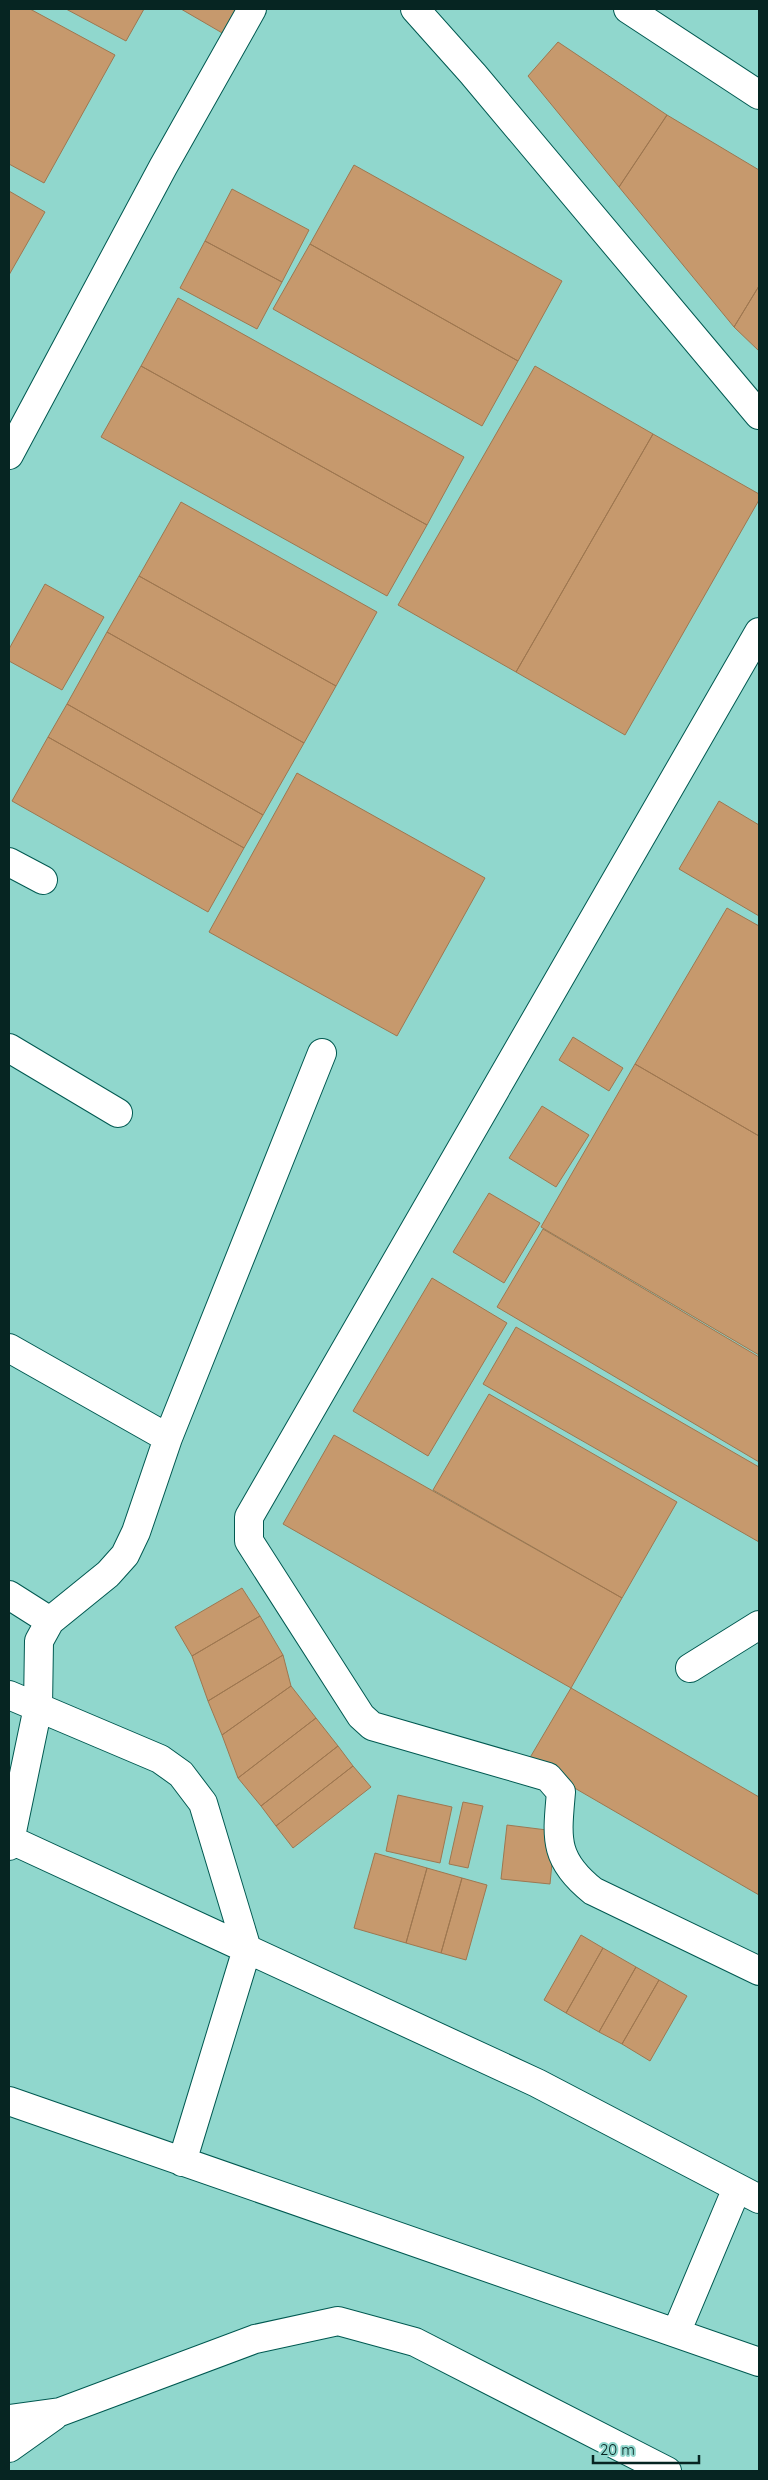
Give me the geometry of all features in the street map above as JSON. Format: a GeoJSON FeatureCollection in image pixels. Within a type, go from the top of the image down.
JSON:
{"type":"FeatureCollection","features":[{"type":"Feature","properties":{"kind":"lane"},"geometry":{"type":"LineString","coordinates":[[9,455],[158,176],[252,9]]}},
{"type":"Feature","properties":{"kind":"lane"},"geometry":{"type":"LineString","coordinates":[[415,9],[479,82],[759,415]]}},
{"type":"Feature","properties":{"kind":"lane"},"geometry":{"type":"LineString","coordinates":[[628,9],[759,95]]}},
{"type":"Feature","properties":{"kind":"lane"},"geometry":{"type":"LineString","coordinates":[[759,632],[254,1508],[249,1517],[248,1526],[249,1541],[361,1716],[372,1726],[548,1777],[561,1792],[557,1839],[560,1849],[572,1871],[582,1882],[593,1891],[759,1971]]}},
{"type":"Feature","properties":{"kind":"lane"},"geometry":{"type":"LineString","coordinates":[[9,862],[43,880]]}},
{"type":"Feature","properties":{"kind":"lane"},"geometry":{"type":"LineString","coordinates":[[9,1048],[118,1113]]}},
{"type":"Feature","properties":{"kind":"lane"},"geometry":{"type":"LineString","coordinates":[[322,1054],[168,1438],[136,1532],[125,1555],[108,1574],[50,1622],[39,1641],[38,1707],[10,1842],[538,2083],[748,2194],[676,2333]]}},
{"type":"Feature","properties":{"kind":"lane"},"geometry":{"type":"LineString","coordinates":[[9,1348],[168,1438]]}},
{"type":"Feature","properties":{"kind":"lane"},"geometry":{"type":"LineString","coordinates":[[9,1595],[50,1622]]}},
{"type":"Feature","properties":{"kind":"lane"},"geometry":{"type":"LineString","coordinates":[[690,1668],[759,1625]]}},
{"type":"Feature","properties":{"kind":"lane"},"geometry":{"type":"LineString","coordinates":[[9,1695],[134,1747],[160,1760],[181,1774],[204,1803],[248,1949],[182,2162]]}},
{"type":"Feature","properties":{"kind":"lane"},"geometry":{"type":"LineString","coordinates":[[9,2101],[759,2362]]}},
{"type":"Feature","properties":{"kind":"lane"},"geometry":{"type":"LineString","coordinates":[[9,2419],[60,2412],[255,2339],[338,2321],[415,2342],[667,2471]]}},
{"type":"Feature","properties":{"kind":"lane"},"geometry":{"type":"LineString","coordinates":[[9,2448],[60,2412]]}},
{"type":"Feature","properties":{"kind":"building"},"geometry":{"type":"Polygon","coordinates":[[[9,9],[30,9],[115,55],[44,183],[9,164],[9,9]]]}},
{"type":"Feature","properties":{"kind":"building"},"geometry":{"type":"Polygon","coordinates":[[[66,9],[144,9],[126,41],[66,9]]]}},
{"type":"Feature","properties":{"kind":"building"},"geometry":{"type":"Polygon","coordinates":[[[181,9],[238,9],[224,34],[181,9]]]}},
{"type":"Feature","properties":{"kind":"building"},"geometry":{"type":"Polygon","coordinates":[[[558,42],[667,115],[619,187],[528,76],[558,42]]]}},
{"type":"Feature","properties":{"kind":"building"},"geometry":{"type":"Polygon","coordinates":[[[667,115],[759,170],[759,286],[734,327],[619,187],[667,115]]]}},
{"type":"Feature","properties":{"kind":"building"},"geometry":{"type":"Polygon","coordinates":[[[354,165],[562,281],[518,361],[310,244],[354,165]]]}},
{"type":"Feature","properties":{"kind":"building"},"geometry":{"type":"Polygon","coordinates":[[[232,189],[309,230],[282,282],[205,241],[232,189]]]}},
{"type":"Feature","properties":{"kind":"building"},"geometry":{"type":"Polygon","coordinates":[[[9,191],[45,212],[9,275],[9,191]]]}},
{"type":"Feature","properties":{"kind":"building"},"geometry":{"type":"Polygon","coordinates":[[[205,241],[282,282],[257,329],[180,288],[205,241]]]}},
{"type":"Feature","properties":{"kind":"building"},"geometry":{"type":"Polygon","coordinates":[[[310,244],[518,361],[482,426],[273,309],[310,244]]]}},
{"type":"Feature","properties":{"kind":"building"},"geometry":{"type":"Polygon","coordinates":[[[759,286],[759,351],[734,327],[759,286]]]}},
{"type":"Feature","properties":{"kind":"building"},"geometry":{"type":"Polygon","coordinates":[[[178,298],[464,457],[427,525],[141,366],[178,298]]]}},
{"type":"Feature","properties":{"kind":"building"},"geometry":{"type":"Polygon","coordinates":[[[141,366],[427,525],[387,596],[101,437],[141,366]]]}},
{"type":"Feature","properties":{"kind":"building"},"geometry":{"type":"Polygon","coordinates":[[[535,366],[653,434],[516,672],[398,605],[535,366]]]}},
{"type":"Feature","properties":{"kind":"building"},"geometry":{"type":"Polygon","coordinates":[[[653,434],[759,494],[759,500],[625,735],[516,672],[653,434]]]}},
{"type":"Feature","properties":{"kind":"building"},"geometry":{"type":"Polygon","coordinates":[[[181,502],[377,612],[336,686],[139,576],[181,502]]]}},
{"type":"Feature","properties":{"kind":"building"},"geometry":{"type":"Polygon","coordinates":[[[139,576],[336,686],[304,743],[107,632],[139,576]]]}},
{"type":"Feature","properties":{"kind":"building"},"geometry":{"type":"Polygon","coordinates":[[[45,584],[104,617],[62,690],[9,661],[9,649],[45,584]]]}},
{"type":"Feature","properties":{"kind":"building"},"geometry":{"type":"Polygon","coordinates":[[[107,632],[304,743],[263,815],[67,704],[107,632]]]}},
{"type":"Feature","properties":{"kind":"building"},"geometry":{"type":"Polygon","coordinates":[[[67,704],[263,815],[244,848],[48,737],[67,704]]]}},
{"type":"Feature","properties":{"kind":"building"},"geometry":{"type":"Polygon","coordinates":[[[48,737],[244,848],[208,912],[12,801],[48,737]]]}},
{"type":"Feature","properties":{"kind":"building"},"geometry":{"type":"Polygon","coordinates":[[[297,773],[485,878],[397,1036],[209,932],[297,773]]]}},
{"type":"Feature","properties":{"kind":"building"},"geometry":{"type":"Polygon","coordinates":[[[719,801],[759,825],[759,916],[679,869],[719,801]]]}},
{"type":"Feature","properties":{"kind":"building"},"geometry":{"type":"Polygon","coordinates":[[[727,908],[759,926],[759,1136],[635,1064],[727,908]]]}},
{"type":"Feature","properties":{"kind":"building"},"geometry":{"type":"Polygon","coordinates":[[[573,1037],[623,1068],[609,1091],[559,1060],[573,1037]]]}},
{"type":"Feature","properties":{"kind":"building"},"geometry":{"type":"Polygon","coordinates":[[[635,1064],[759,1136],[759,1355],[541,1227],[635,1064]]]}},
{"type":"Feature","properties":{"kind":"building"},"geometry":{"type":"Polygon","coordinates":[[[542,1106],[589,1135],[556,1187],[509,1158],[542,1106]]]}},
{"type":"Feature","properties":{"kind":"building"},"geometry":{"type":"Polygon","coordinates":[[[489,1193],[540,1223],[504,1283],[453,1252],[489,1193]]]}},
{"type":"Feature","properties":{"kind":"building"},"geometry":{"type":"Polygon","coordinates":[[[543,1229],[759,1357],[759,1462],[497,1307],[543,1229]]]}},
{"type":"Feature","properties":{"kind":"building"},"geometry":{"type":"Polygon","coordinates":[[[432,1278],[507,1323],[428,1456],[353,1411],[432,1278]]]}},
{"type":"Feature","properties":{"kind":"building"},"geometry":{"type":"Polygon","coordinates":[[[516,1327],[759,1467],[759,1542],[483,1384],[516,1327]]]}},
{"type":"Feature","properties":{"kind":"building"},"geometry":{"type":"Polygon","coordinates":[[[489,1394],[677,1502],[622,1598],[433,1490],[489,1394]]]}},
{"type":"Feature","properties":{"kind":"building"},"geometry":{"type":"Polygon","coordinates":[[[334,1435],[622,1598],[571,1688],[283,1524],[334,1435]]]}},
{"type":"Feature","properties":{"kind":"building"},"geometry":{"type":"Polygon","coordinates":[[[242,1588],[260,1616],[192,1656],[175,1627],[242,1588]]]}},
{"type":"Feature","properties":{"kind":"building"},"geometry":{"type":"Polygon","coordinates":[[[260,1616],[283,1655],[208,1701],[192,1656],[260,1616]]]}},
{"type":"Feature","properties":{"kind":"building"},"geometry":{"type":"Polygon","coordinates":[[[283,1655],[291,1686],[222,1735],[208,1701],[283,1655]]]}},
{"type":"Feature","properties":{"kind":"building"},"geometry":{"type":"Polygon","coordinates":[[[291,1686],[316,1718],[238,1778],[222,1735],[291,1686]]]}},
{"type":"Feature","properties":{"kind":"building"},"geometry":{"type":"Polygon","coordinates":[[[571,1688],[759,1797],[759,1895],[528,1761],[571,1688]]]}},
{"type":"Feature","properties":{"kind":"building"},"geometry":{"type":"Polygon","coordinates":[[[316,1718],[338,1746],[261,1806],[238,1778],[316,1718]]]}},
{"type":"Feature","properties":{"kind":"building"},"geometry":{"type":"Polygon","coordinates":[[[338,1746],[353,1766],[276,1826],[261,1806],[338,1746]]]}},
{"type":"Feature","properties":{"kind":"building"},"geometry":{"type":"Polygon","coordinates":[[[353,1766],[371,1787],[293,1848],[276,1826],[353,1766]]]}},
{"type":"Feature","properties":{"kind":"building"},"geometry":{"type":"Polygon","coordinates":[[[398,1795],[452,1807],[440,1863],[386,1851],[398,1795]]]}},
{"type":"Feature","properties":{"kind":"building"},"geometry":{"type":"Polygon","coordinates":[[[463,1802],[483,1806],[468,1868],[449,1864],[463,1802]]]}},
{"type":"Feature","properties":{"kind":"building"},"geometry":{"type":"Polygon","coordinates":[[[507,1825],[555,1831],[550,1884],[501,1879],[507,1825]]]}},
{"type":"Feature","properties":{"kind":"building"},"geometry":{"type":"Polygon","coordinates":[[[375,1853],[427,1868],[406,1943],[354,1928],[375,1853]]]}},
{"type":"Feature","properties":{"kind":"building"},"geometry":{"type":"Polygon","coordinates":[[[427,1868],[462,1878],[441,1953],[406,1943],[427,1868]]]}},
{"type":"Feature","properties":{"kind":"building"},"geometry":{"type":"Polygon","coordinates":[[[462,1878],[487,1885],[466,1960],[441,1953],[462,1878]]]}},
{"type":"Feature","properties":{"kind":"building"},"geometry":{"type":"Polygon","coordinates":[[[581,1935],[603,1948],[566,2013],[544,2000],[581,1935]]]}},
{"type":"Feature","properties":{"kind":"building"},"geometry":{"type":"Polygon","coordinates":[[[603,1948],[636,1967],[599,2032],[566,2013],[603,1948]]]}},
{"type":"Feature","properties":{"kind":"building"},"geometry":{"type":"Polygon","coordinates":[[[636,1967],[659,1980],[622,2044],[599,2032],[636,1967]]]}},
{"type":"Feature","properties":{"kind":"building"},"geometry":{"type":"Polygon","coordinates":[[[659,1980],[687,1996],[650,2061],[622,2044],[659,1980]]]}}]}
